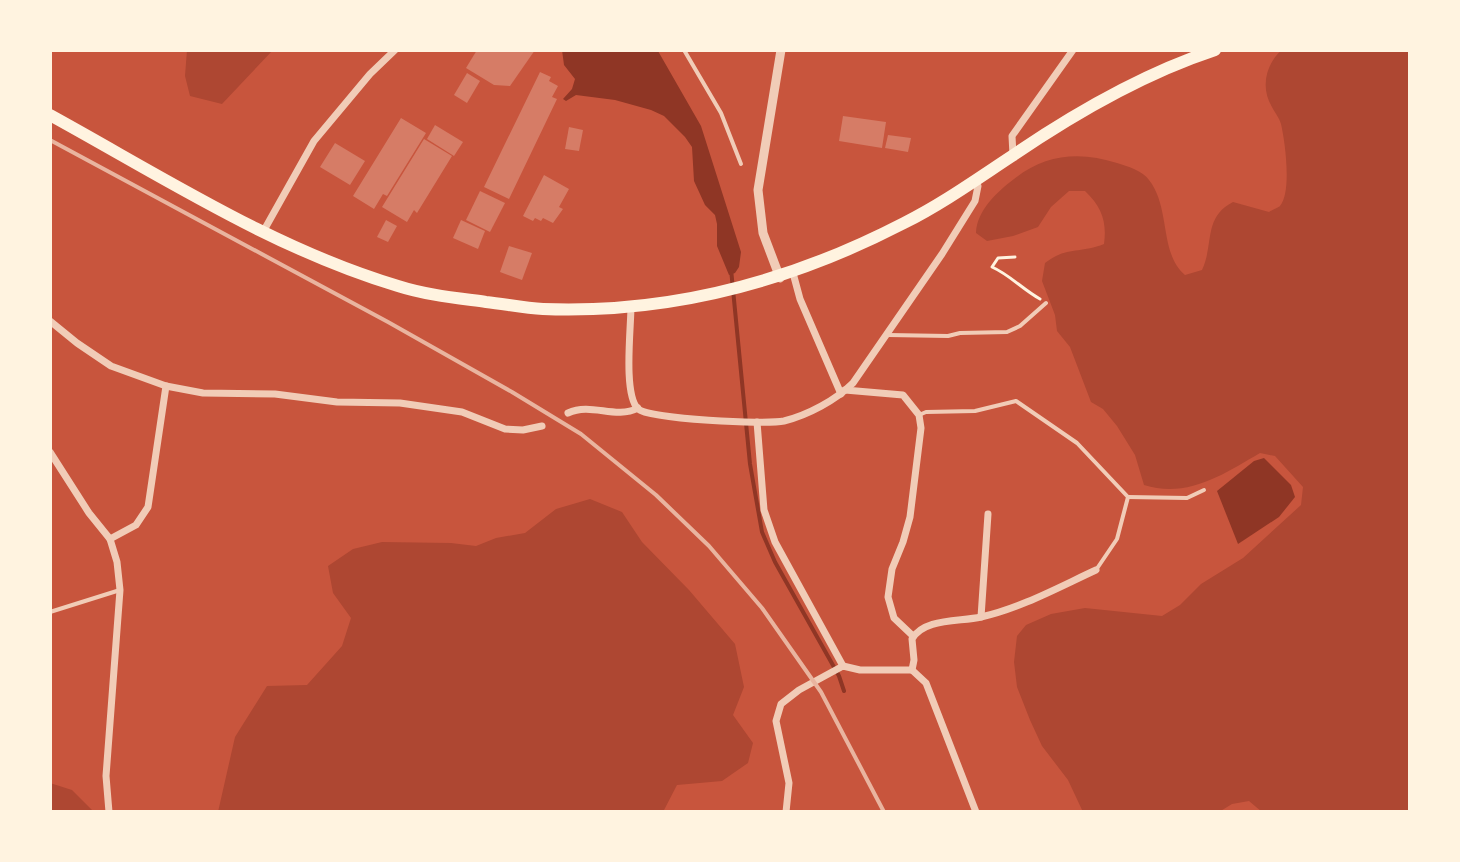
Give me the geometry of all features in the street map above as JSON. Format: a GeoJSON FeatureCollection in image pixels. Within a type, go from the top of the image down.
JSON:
{"type":"FeatureCollection","features":[{"type":"Feature","properties":{"kind":"highway"},"geometry":{"type":"LineString","coordinates":[[50,115],[263,232],[348,269],[401,287],[542,309],[631,306],[730,292],[786,275],[906,222],[1093,105],[1171,66],[1215,50]]}},
{"type":"Feature","properties":{"kind":"street"},"geometry":{"type":"LineString","coordinates":[[263,232],[314,141],[370,74],[395,50]]}},
{"type":"Feature","properties":{"kind":"street"},"geometry":{"type":"LineString","coordinates":[[781,50],[758,190],[763,233],[800,299],[843,392]]}},
{"type":"Feature","properties":{"kind":"street"},"geometry":{"type":"LineString","coordinates":[[1013,155],[1012,136],[1073,50]]}},
{"type":"Feature","properties":{"kind":"street"},"geometry":{"type":"LineString","coordinates":[[631,306],[630,381],[638,408],[645,412],[696,419],[783,421],[810,411],[843,392],[942,254],[975,201],[976,181]]}},
{"type":"Feature","properties":{"kind":"street"},"geometry":{"type":"LineString","coordinates":[[50,321],[111,366],[166,386],[203,393],[275,394],[337,402],[413,404],[462,412],[505,429],[523,430],[542,426]]}},
{"type":"Feature","properties":{"kind":"street"},"geometry":{"type":"LineString","coordinates":[[110,539],[136,525],[148,507],[166,386]]}},
{"type":"Feature","properties":{"kind":"street"},"geometry":{"type":"LineString","coordinates":[[843,392],[903,395],[919,415],[921,428],[910,517],[892,569],[888,597],[894,618],[913,636],[912,670]]}},
{"type":"Feature","properties":{"kind":"street"},"geometry":{"type":"LineString","coordinates":[[568,413],[588,408],[622,414],[638,408]]}},
{"type":"Feature","properties":{"kind":"street"},"geometry":{"type":"LineString","coordinates":[[749,421],[764,510],[775,542],[843,666]]}},
{"type":"Feature","properties":{"kind":"street"},"geometry":{"type":"LineString","coordinates":[[50,452],[89,513],[110,539],[120,590],[106,776],[109,812]]}},
{"type":"Feature","properties":{"kind":"street"},"geometry":{"type":"LineString","coordinates":[[981,617],[988,514]]}},
{"type":"Feature","properties":{"kind":"street"},"geometry":{"type":"LineString","coordinates":[[913,636],[930,625],[981,617],[1021,604],[1096,570]]}},
{"type":"Feature","properties":{"kind":"street"},"geometry":{"type":"LineString","coordinates":[[786,812],[789,783],[776,721],[781,704],[799,690],[843,666],[860,670],[912,670],[926,683],[976,812]]}},
{"type":"Feature","properties":{"kind":"lane"},"geometry":{"type":"LineString","coordinates":[[684,50],[721,113],[741,164]]}},
{"type":"Feature","properties":{"kind":"lane"},"geometry":{"type":"LineString","coordinates":[[885,335],[948,336],[1007,332],[1020,326],[1046,303]]}},
{"type":"Feature","properties":{"kind":"lane"},"geometry":{"type":"LineString","coordinates":[[919,415],[926,412],[975,411],[1016,401],[1077,443],[1128,497],[1187,498],[1204,490]]}},
{"type":"Feature","properties":{"kind":"lane"},"geometry":{"type":"LineString","coordinates":[[1096,570],[1117,539],[1128,497]]}},
{"type":"Feature","properties":{"kind":"lane"},"geometry":{"type":"LineString","coordinates":[[50,612],[120,590]]}},
{"type":"Feature","properties":{"kind":"path"},"geometry":{"type":"LineString","coordinates":[[1015,257],[998,258],[992,267],[1008,274],[1023,290],[1046,303]]}},
{"type":"Feature","properties":{"kind":"shaded area"},"geometry":{"type":"Polygon","coordinates":[[[187,50],[273,50],[222,104],[190,96],[185,76],[187,50]]]}},
{"type":"Feature","properties":{"kind":"shaded area"},"geometry":{"type":"Polygon","coordinates":[[[562,50],[658,51],[701,126],[741,252],[735,273],[729,275],[717,246],[715,215],[705,205],[694,181],[692,147],[685,137],[664,116],[651,110],[615,100],[576,95],[566,101],[563,99],[572,89],[575,79],[564,65],[562,50]]]}},
{"type":"Feature","properties":{"kind":"shaded area"},"geometry":{"type":"Polygon","coordinates":[[[1282,50],[1410,50],[1410,812],[1262,812],[1249,801],[1232,804],[1219,812],[1083,812],[1068,780],[1042,746],[1017,687],[1014,662],[1017,636],[1026,625],[1051,614],[1085,608],[1162,616],[1180,605],[1201,584],[1243,558],[1301,505],[1303,487],[1275,456],[1260,453],[1219,476],[1190,487],[1160,489],[1144,485],[1135,455],[1117,426],[1103,409],[1091,402],[1070,347],[1057,331],[1055,315],[1042,281],[1045,263],[1053,258],[1104,244],[1104,222],[1096,203],[1085,191],[1069,191],[1051,207],[1038,227],[987,241],[976,233],[977,225],[984,209],[995,196],[1038,164],[1076,156],[1103,159],[1130,167],[1146,177],[1156,191],[1168,243],[1177,266],[1185,275],[1202,270],[1213,224],[1224,208],[1233,202],[1269,212],[1280,206],[1284,199],[1287,178],[1281,124],[1266,92],[1266,76],[1276,55],[1282,50]]]}},
{"type":"Feature","properties":{"kind":"shaded area"},"geometry":{"type":"Polygon","coordinates":[[[1264,458],[1291,485],[1295,497],[1279,517],[1238,544],[1217,491],[1254,461],[1264,458]]]}},
{"type":"Feature","properties":{"kind":"shaded area"},"geometry":{"type":"Polygon","coordinates":[[[590,499],[622,512],[642,542],[735,644],[744,687],[733,715],[753,743],[748,763],[722,781],[677,785],[663,812],[218,812],[235,737],[267,686],[307,685],[342,646],[351,618],[333,593],[328,566],[353,549],[382,542],[476,546],[496,538],[525,533],[556,509],[590,499]]]}},
{"type":"Feature","properties":{"kind":"shaded area"},"geometry":{"type":"Polygon","coordinates":[[[50,783],[72,790],[94,812],[50,812],[50,783]]]}},
{"type":"Feature","properties":{"kind":"building"},"geometry":{"type":"Polygon","coordinates":[[[477,50],[535,50],[510,86],[494,85],[466,68],[477,50]]]}},
{"type":"Feature","properties":{"kind":"building"},"geometry":{"type":"Polygon","coordinates":[[[540,72],[551,77],[549,81],[558,86],[552,97],[557,99],[509,199],[484,187],[540,72]]]}},
{"type":"Feature","properties":{"kind":"building"},"geometry":{"type":"Polygon","coordinates":[[[467,73],[480,81],[467,103],[454,95],[467,73]]]}},
{"type":"Feature","properties":{"kind":"building"},"geometry":{"type":"Polygon","coordinates":[[[843,116],[886,122],[882,148],[839,141],[843,116]]]}},
{"type":"Feature","properties":{"kind":"building"},"geometry":{"type":"Polygon","coordinates":[[[401,118],[426,133],[387,196],[383,194],[374,209],[353,196],[401,118]]]}},
{"type":"Feature","properties":{"kind":"building"},"geometry":{"type":"Polygon","coordinates":[[[435,125],[463,142],[454,156],[427,139],[435,125]]]}},
{"type":"Feature","properties":{"kind":"building"},"geometry":{"type":"Polygon","coordinates":[[[569,127],[583,130],[579,151],[565,149],[569,127]]]}},
{"type":"Feature","properties":{"kind":"building"},"geometry":{"type":"Polygon","coordinates":[[[888,135],[911,138],[908,152],[885,148],[888,135]]]}},
{"type":"Feature","properties":{"kind":"building"},"geometry":{"type":"Polygon","coordinates":[[[424,139],[452,156],[417,213],[414,210],[407,222],[382,207],[424,139]]]}},
{"type":"Feature","properties":{"kind":"building"},"geometry":{"type":"Polygon","coordinates":[[[335,143],[365,161],[350,185],[320,167],[335,143]]]}},
{"type":"Feature","properties":{"kind":"building"},"geometry":{"type":"Polygon","coordinates":[[[544,175],[569,189],[559,207],[563,209],[553,223],[543,218],[533,221],[523,216],[544,175]]]}},
{"type":"Feature","properties":{"kind":"building"},"geometry":{"type":"Polygon","coordinates":[[[480,191],[505,203],[490,232],[466,220],[480,191]]]}},
{"type":"Feature","properties":{"kind":"building"},"geometry":{"type":"Polygon","coordinates":[[[386,220],[397,226],[388,242],[377,237],[386,220]]]}},
{"type":"Feature","properties":{"kind":"building"},"geometry":{"type":"Polygon","coordinates":[[[461,220],[485,231],[478,249],[453,238],[461,220]]]}},
{"type":"Feature","properties":{"kind":"building"},"geometry":{"type":"Polygon","coordinates":[[[509,246],[532,253],[522,280],[500,272],[509,246]]]}},
{"type":"Feature","properties":{"kind":"waterway"},"geometry":{"type":"LineString","coordinates":[[731,269],[750,464],[762,532],[775,562],[839,676],[844,691]]}},
{"type":"Feature","properties":{"kind":"railway"},"geometry":{"type":"LineString","coordinates":[[50,140],[388,322],[581,434],[656,495],[709,546],[762,608],[821,692],[884,812]]}}]}
